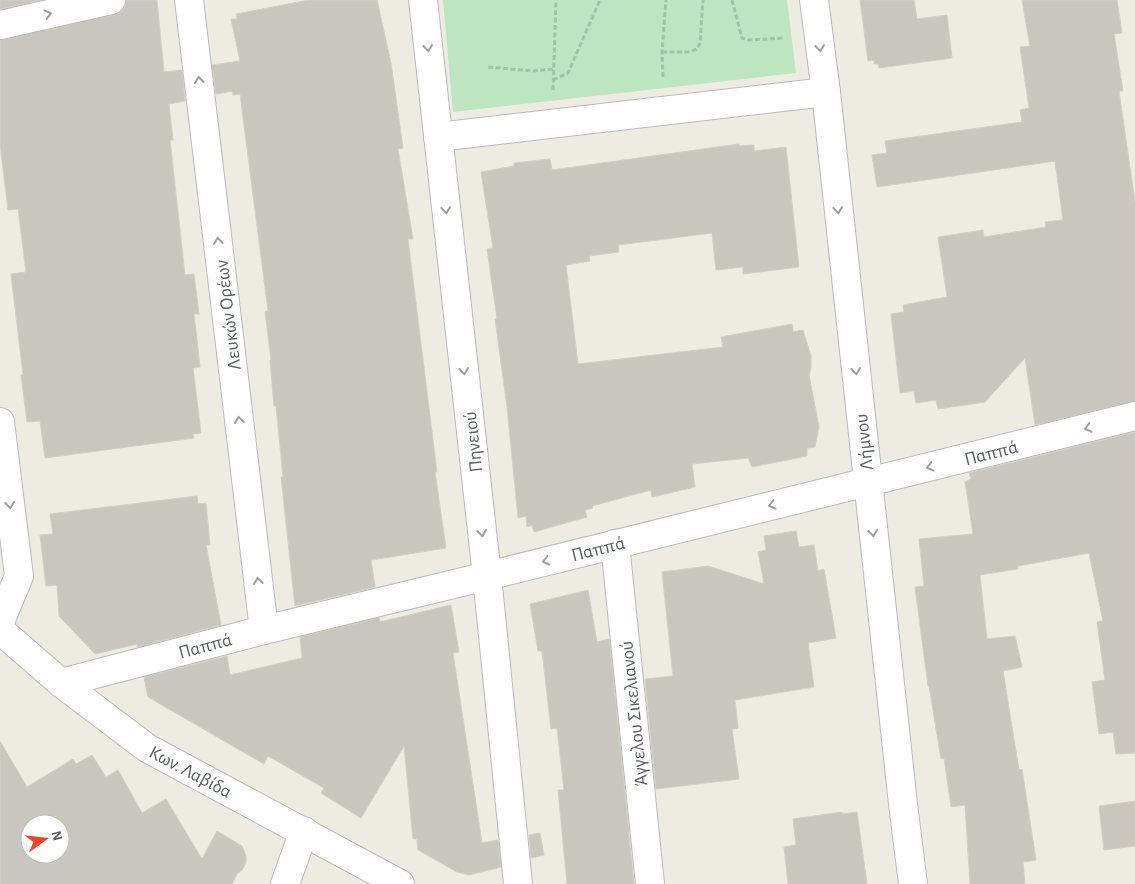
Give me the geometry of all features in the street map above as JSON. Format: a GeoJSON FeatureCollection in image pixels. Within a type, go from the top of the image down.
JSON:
{"type":"FeatureCollection","features":[{"type":"Feature","properties":{"kind":"street"},"geometry":{"type":"LineString","coordinates":[[0,25],[111,0]]}},
{"type":"Feature","properties":{"kind":"street","name":"Λευκών Ορέων"},"geometry":{"type":"LineString","coordinates":[[189,0],[264,630]]}},
{"type":"Feature","properties":{"kind":"street","name":"Πηνειού"},"geometry":{"type":"LineString","coordinates":[[423,0],[487,576],[518,884]]}},
{"type":"Feature","properties":{"kind":"street","name":"Λήμνου"},"geometry":{"type":"LineString","coordinates":[[814,0],[826,92],[913,884]]}},
{"type":"Feature","properties":{"kind":"street"},"geometry":{"type":"LineString","coordinates":[[438,137],[826,92]]}},
{"type":"Feature","properties":{"kind":"street","name":"Παππά"},"geometry":{"type":"LineString","coordinates":[[61,683],[264,630],[1135,416]]}},
{"type":"Feature","properties":{"kind":"street"},"geometry":{"type":"LineString","coordinates":[[0,422],[19,576],[0,622]]}},
{"type":"Feature","properties":{"kind":"street","name":"Άγγελου Σικελιανού"},"geometry":{"type":"LineString","coordinates":[[615,544],[650,884]]}},
{"type":"Feature","properties":{"kind":"street","name":"Κων. Λαβίδα"},"geometry":{"type":"LineString","coordinates":[[0,630],[61,683],[147,748],[400,884]]}},
{"type":"Feature","properties":{"kind":"street"},"geometry":{"type":"LineString","coordinates":[[285,884],[304,831]]}},
{"type":"Feature","properties":{"kind":"path"},"geometry":{"type":"LineString","coordinates":[[552,123],[556,0]]}},
{"type":"Feature","properties":{"kind":"path"},"geometry":{"type":"LineString","coordinates":[[553,80],[568,73],[600,0]]}},
{"type":"Feature","properties":{"kind":"path"},"geometry":{"type":"LineString","coordinates":[[666,0],[662,52],[666,110]]}},
{"type":"Feature","properties":{"kind":"path"},"geometry":{"type":"LineString","coordinates":[[662,52],[690,52],[697,49],[700,43],[703,0]]}},
{"type":"Feature","properties":{"kind":"path"},"geometry":{"type":"LineString","coordinates":[[732,0],[742,38],[749,40],[819,36]]}},
{"type":"Feature","properties":{"kind":"path"},"geometry":{"type":"LineString","coordinates":[[488,66],[533,70],[554,69]]}},
{"type":"Feature","properties":{"kind":"green space"},"geometry":{"type":"Polygon","coordinates":[[[443,0],[787,0],[796,73],[453,112],[443,0]]]}},
{"type":"Feature","properties":{"kind":"building"},"geometry":{"type":"Polygon","coordinates":[[[0,0],[40,0],[0,9],[0,0]]]}},
{"type":"Feature","properties":{"kind":"building"},"geometry":{"type":"Polygon","coordinates":[[[126,0],[157,0],[164,72],[182,70],[185,101],[169,104],[173,140],[170,140],[185,275],[194,274],[199,314],[194,314],[200,367],[193,368],[201,433],[193,434],[194,438],[45,458],[40,421],[27,422],[21,375],[23,375],[11,274],[26,272],[18,209],[8,210],[0,144],[0,40],[114,15],[122,11],[126,5],[126,0]]]}},
{"type":"Feature","properties":{"kind":"building"},"geometry":{"type":"Polygon","coordinates":[[[309,0],[377,0],[391,63],[403,148],[398,149],[413,239],[408,239],[437,472],[435,472],[446,548],[371,560],[375,587],[295,606],[265,312],[268,311],[240,94],[233,95],[232,91],[216,94],[212,65],[240,61],[231,19],[237,19],[236,14],[309,0]]]}},
{"type":"Feature","properties":{"kind":"building"},"geometry":{"type":"Polygon","coordinates":[[[860,0],[914,0],[917,19],[947,15],[952,58],[879,68],[878,64],[874,64],[874,60],[868,61],[860,0]]]}},
{"type":"Feature","properties":{"kind":"building"},"geometry":{"type":"Polygon","coordinates":[[[1022,0],[1117,0],[1122,33],[1114,34],[1123,91],[1119,91],[1135,202],[1135,401],[1035,425],[1025,358],[985,402],[938,409],[936,400],[916,403],[914,391],[900,393],[891,314],[904,312],[903,305],[947,297],[938,237],[983,230],[984,237],[1046,227],[1045,222],[1063,220],[1055,161],[877,187],[872,155],[887,153],[885,141],[1022,122],[1020,110],[1029,108],[1020,47],[1030,46],[1022,0]]]}},
{"type":"Feature","properties":{"kind":"building"},"geometry":{"type":"Polygon","coordinates":[[[739,144],[739,146],[754,145],[754,151],[786,147],[799,267],[743,274],[743,267],[716,270],[712,233],[618,245],[619,252],[589,256],[590,261],[566,265],[578,364],[723,347],[721,337],[792,324],[793,332],[803,330],[811,356],[809,375],[819,427],[815,447],[807,448],[807,456],[752,467],[748,458],[692,464],[695,487],[652,497],[651,490],[592,506],[593,508],[585,510],[587,517],[534,532],[532,525],[527,527],[526,516],[518,518],[507,407],[495,319],[497,319],[487,249],[493,248],[481,172],[514,166],[514,163],[550,159],[552,170],[739,144]]]}},
{"type":"Feature","properties":{"kind":"building"},"geometry":{"type":"Polygon","coordinates":[[[1135,432],[1135,753],[1116,754],[1113,732],[1099,734],[1092,682],[1105,680],[1097,622],[1103,621],[1089,553],[1018,566],[1018,569],[980,575],[987,639],[1015,636],[1022,667],[1003,671],[1019,770],[1022,769],[1036,860],[1023,862],[1025,884],[970,884],[965,805],[951,807],[944,758],[941,759],[928,686],[915,587],[924,586],[919,539],[973,534],[965,482],[971,479],[969,473],[1135,432]]]}},
{"type":"Feature","properties":{"kind":"building"},"geometry":{"type":"Polygon","coordinates":[[[197,496],[198,504],[206,503],[210,545],[206,545],[221,625],[138,647],[137,644],[95,654],[59,616],[57,585],[46,586],[40,535],[53,534],[50,514],[197,496]]]}},
{"type":"Feature","properties":{"kind":"building"},"geometry":{"type":"Polygon","coordinates":[[[796,531],[799,547],[814,545],[818,571],[824,569],[836,638],[808,643],[814,687],[735,700],[738,728],[732,729],[739,779],[656,789],[645,679],[673,676],[662,572],[708,566],[764,584],[758,552],[766,550],[764,536],[796,531]]]}},
{"type":"Feature","properties":{"kind":"building"},"geometry":{"type":"Polygon","coordinates":[[[588,590],[597,642],[609,639],[610,645],[634,884],[567,884],[558,790],[564,790],[557,728],[551,729],[542,651],[538,651],[530,604],[588,590]]]}},
{"type":"Feature","properties":{"kind":"building"},"geometry":{"type":"Polygon","coordinates":[[[451,605],[459,652],[453,653],[482,843],[498,840],[501,867],[469,875],[457,872],[418,850],[417,839],[413,839],[404,746],[361,818],[321,793],[324,788],[268,756],[264,764],[148,697],[144,677],[227,656],[230,675],[302,658],[300,637],[379,618],[380,622],[451,605]]]}},
{"type":"Feature","properties":{"kind":"building"},"geometry":{"type":"Polygon","coordinates":[[[0,741],[27,787],[73,759],[76,764],[92,755],[106,777],[118,770],[142,813],[166,799],[202,859],[217,831],[242,846],[246,856],[246,863],[232,884],[0,884],[0,741]]]}},
{"type":"Feature","properties":{"kind":"building"},"geometry":{"type":"Polygon","coordinates":[[[1135,801],[1135,846],[1104,850],[1099,806],[1135,801]]]}},
{"type":"Feature","properties":{"kind":"building"},"geometry":{"type":"Polygon","coordinates":[[[842,812],[842,814],[857,812],[867,884],[788,884],[784,847],[796,845],[793,819],[842,812]]]}},
{"type":"Feature","properties":{"kind":"building"},"geometry":{"type":"Polygon","coordinates":[[[540,833],[544,855],[531,858],[529,835],[540,833]]]}}]}
